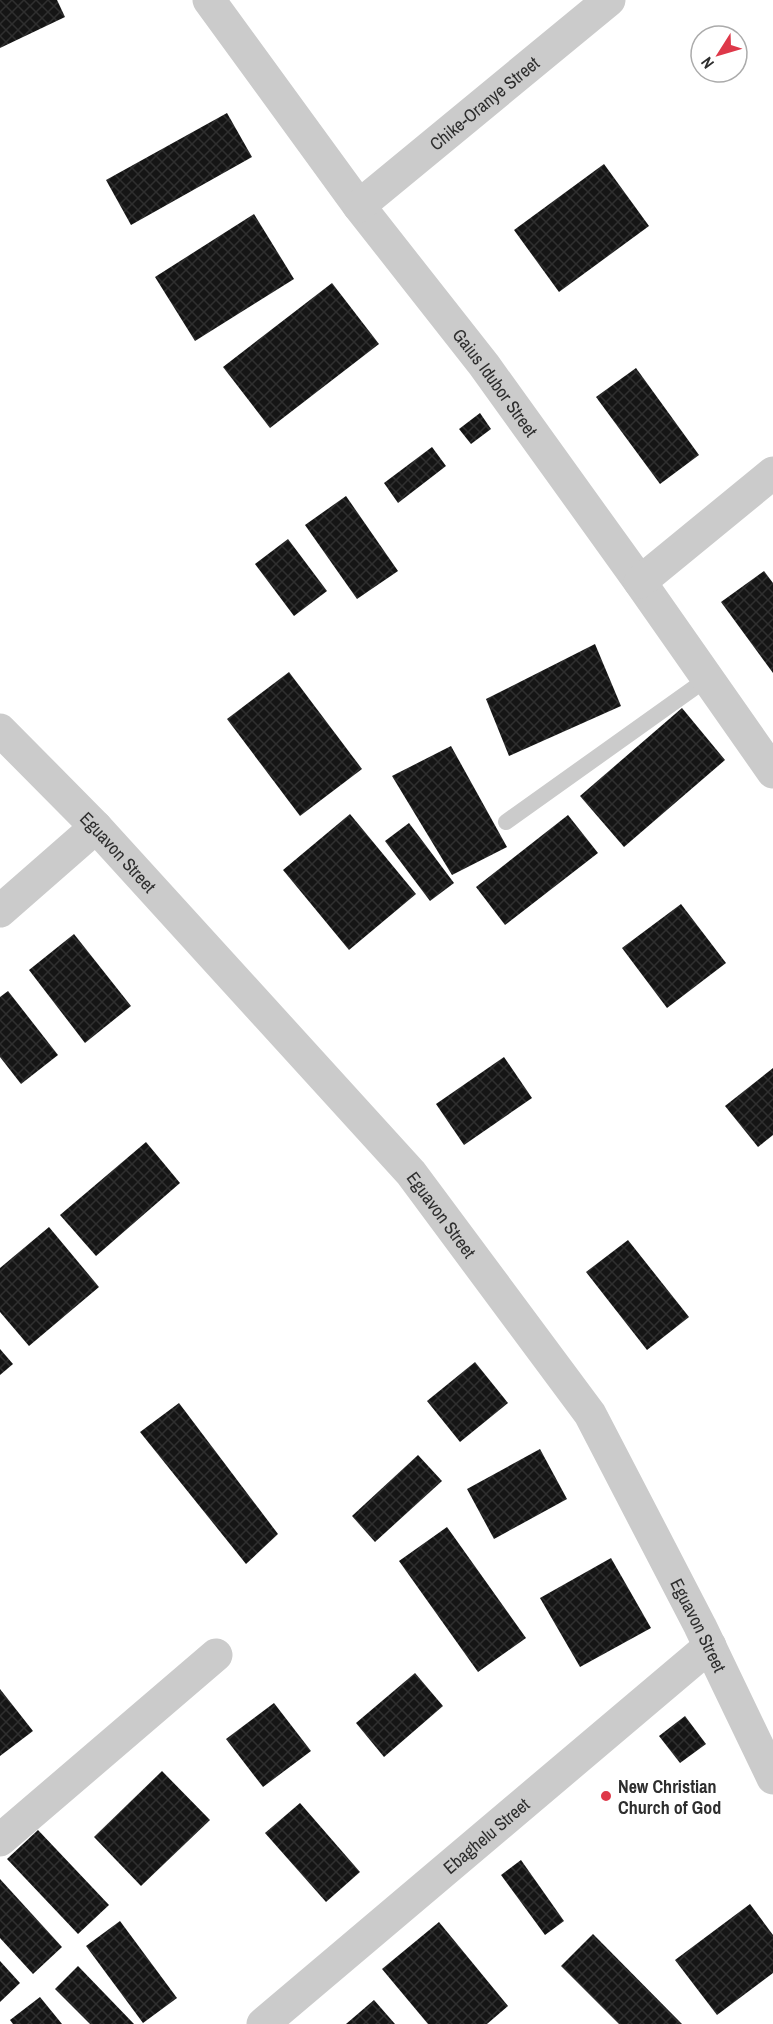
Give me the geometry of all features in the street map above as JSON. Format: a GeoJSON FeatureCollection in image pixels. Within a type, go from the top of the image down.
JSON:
{"type":"FeatureCollection","features":[{"type":"Feature","properties":{"kind":"street","name":"Gaius Idubor Street"},"geometry":{"type":"LineString","coordinates":[[208,0],[359,206],[484,365],[773,772]]}},
{"type":"Feature","properties":{"kind":"street","name":"Chike-Oranye Street"},"geometry":{"type":"LineString","coordinates":[[359,206],[609,0]]}},
{"type":"Feature","properties":{"kind":"street"},"geometry":{"type":"LineString","coordinates":[[640,582],[773,473]]}},
{"type":"Feature","properties":{"kind":"street","name":"Eguavon Street"},"geometry":{"type":"LineString","coordinates":[[0,730],[96,827],[411,1173],[590,1414],[710,1646],[773,1778]]}},
{"type":"Feature","properties":{"kind":"street"},"geometry":{"type":"LineString","coordinates":[[0,910],[96,827]]}},
{"type":"Feature","properties":{"kind":"street","name":"Ebaghelu Street"},"geometry":{"type":"LineString","coordinates":[[263,2024],[710,1646]]}},
{"type":"Feature","properties":{"kind":"street"},"geometry":{"type":"LineString","coordinates":[[0,1840],[216,1654]]}},
{"type":"Feature","properties":{"kind":"lane"},"geometry":{"type":"LineString","coordinates":[[506,822],[708,678]]}},
{"type":"Feature","properties":{"kind":"building"},"geometry":{"type":"Polygon","coordinates":[[[0,0],[57,0],[65,17],[0,48],[0,0]]]}},
{"type":"Feature","properties":{"kind":"building"},"geometry":{"type":"Polygon","coordinates":[[[227,113],[252,157],[131,225],[106,180],[227,113]]]}},
{"type":"Feature","properties":{"kind":"building"},"geometry":{"type":"Polygon","coordinates":[[[604,164],[649,226],[559,292],[514,230],[604,164]]]}},
{"type":"Feature","properties":{"kind":"building"},"geometry":{"type":"Polygon","coordinates":[[[254,214],[294,279],[195,341],[155,277],[254,214]]]}},
{"type":"Feature","properties":{"kind":"building"},"geometry":{"type":"Polygon","coordinates":[[[332,283],[379,344],[270,428],[223,367],[332,283]]]}},
{"type":"Feature","properties":{"kind":"building"},"geometry":{"type":"Polygon","coordinates":[[[636,368],[699,455],[660,484],[596,397],[636,368]]]}},
{"type":"Feature","properties":{"kind":"building"},"geometry":{"type":"Polygon","coordinates":[[[480,413],[491,429],[471,444],[459,429],[480,413]]]}},
{"type":"Feature","properties":{"kind":"building"},"geometry":{"type":"Polygon","coordinates":[[[432,447],[446,466],[398,503],[384,483],[432,447]]]}},
{"type":"Feature","properties":{"kind":"building"},"geometry":{"type":"Polygon","coordinates":[[[346,496],[398,571],[357,599],[305,525],[346,496]]]}},
{"type":"Feature","properties":{"kind":"building"},"geometry":{"type":"Polygon","coordinates":[[[288,539],[327,591],[294,616],[255,564],[288,539]]]}},
{"type":"Feature","properties":{"kind":"building"},"geometry":{"type":"Polygon","coordinates":[[[764,571],[773,583],[773,673],[721,602],[764,571]]]}},
{"type":"Feature","properties":{"kind":"building"},"geometry":{"type":"Polygon","coordinates":[[[595,644],[621,706],[509,756],[486,699],[595,644]]]}},
{"type":"Feature","properties":{"kind":"building"},"geometry":{"type":"Polygon","coordinates":[[[289,672],[362,769],[300,816],[227,719],[289,672]]]}},
{"type":"Feature","properties":{"kind":"building"},"geometry":{"type":"Polygon","coordinates":[[[682,708],[725,760],[624,847],[580,796],[682,708]]]}},
{"type":"Feature","properties":{"kind":"building"},"geometry":{"type":"Polygon","coordinates":[[[451,746],[507,847],[452,875],[392,776],[451,746]]]}},
{"type":"Feature","properties":{"kind":"building"},"geometry":{"type":"Polygon","coordinates":[[[350,814],[416,894],[349,950],[283,870],[350,814]]]}},
{"type":"Feature","properties":{"kind":"building"},"geometry":{"type":"Polygon","coordinates":[[[568,815],[598,853],[505,925],[476,887],[568,815]]]}},
{"type":"Feature","properties":{"kind":"building"},"geometry":{"type":"Polygon","coordinates":[[[409,823],[454,883],[430,901],[385,841],[409,823]]]}},
{"type":"Feature","properties":{"kind":"building"},"geometry":{"type":"Polygon","coordinates":[[[681,904],[726,963],[667,1008],[622,948],[681,904]]]}},
{"type":"Feature","properties":{"kind":"building"},"geometry":{"type":"Polygon","coordinates":[[[74,934],[131,1006],[85,1043],[29,970],[74,934]]]}},
{"type":"Feature","properties":{"kind":"building"},"geometry":{"type":"Polygon","coordinates":[[[8,991],[58,1055],[21,1084],[0,1057],[0,997],[8,991]]]}},
{"type":"Feature","properties":{"kind":"building"},"geometry":{"type":"Polygon","coordinates":[[[504,1057],[532,1098],[464,1145],[436,1104],[504,1057]]]}},
{"type":"Feature","properties":{"kind":"building"},"geometry":{"type":"Polygon","coordinates":[[[773,1068],[773,1135],[758,1147],[725,1106],[773,1068]]]}},
{"type":"Feature","properties":{"kind":"building"},"geometry":{"type":"Polygon","coordinates":[[[146,1142],[180,1183],[96,1256],[60,1215],[146,1142]]]}},
{"type":"Feature","properties":{"kind":"building"},"geometry":{"type":"Polygon","coordinates":[[[49,1227],[99,1287],[29,1346],[0,1312],[0,1268],[49,1227]]]}},
{"type":"Feature","properties":{"kind":"building"},"geometry":{"type":"Polygon","coordinates":[[[628,1240],[689,1317],[647,1350],[586,1272],[628,1240]]]}},
{"type":"Feature","properties":{"kind":"building"},"geometry":{"type":"Polygon","coordinates":[[[0,1349],[13,1364],[0,1375],[0,1349]]]}},
{"type":"Feature","properties":{"kind":"building"},"geometry":{"type":"Polygon","coordinates":[[[475,1362],[508,1403],[460,1442],[427,1401],[475,1362]]]}},
{"type":"Feature","properties":{"kind":"building"},"geometry":{"type":"Polygon","coordinates":[[[179,1403],[278,1534],[246,1564],[140,1432],[179,1403]]]}},
{"type":"Feature","properties":{"kind":"building"},"geometry":{"type":"Polygon","coordinates":[[[540,1449],[567,1499],[494,1539],[467,1489],[540,1449]]]}},
{"type":"Feature","properties":{"kind":"building"},"geometry":{"type":"Polygon","coordinates":[[[418,1455],[442,1481],[375,1542],[352,1516],[418,1455]]]}},
{"type":"Feature","properties":{"kind":"building"},"geometry":{"type":"Polygon","coordinates":[[[447,1527],[526,1638],[478,1672],[399,1561],[447,1527]]]}},
{"type":"Feature","properties":{"kind":"building"},"geometry":{"type":"Polygon","coordinates":[[[611,1558],[651,1628],[580,1667],[540,1598],[611,1558]]]}},
{"type":"Feature","properties":{"kind":"building"},"geometry":{"type":"Polygon","coordinates":[[[415,1673],[443,1706],[384,1757],[356,1723],[415,1673]]]}},
{"type":"Feature","properties":{"kind":"building"},"geometry":{"type":"Polygon","coordinates":[[[0,1689],[33,1731],[0,1756],[0,1689]]]}},
{"type":"Feature","properties":{"kind":"building"},"geometry":{"type":"Polygon","coordinates":[[[274,1703],[311,1751],[263,1787],[226,1739],[274,1703]]]}},
{"type":"Feature","properties":{"kind":"building"},"geometry":{"type":"Polygon","coordinates":[[[685,1716],[706,1744],[680,1763],[659,1736],[685,1716]]]}},
{"type":"Feature","properties":{"kind":"building"},"geometry":{"type":"Polygon","coordinates":[[[162,1771],[210,1820],[141,1886],[94,1837],[162,1771]]]}},
{"type":"Feature","properties":{"kind":"building"},"geometry":{"type":"Polygon","coordinates":[[[300,1803],[360,1872],[326,1902],[265,1833],[300,1803]]]}},
{"type":"Feature","properties":{"kind":"building"},"geometry":{"type":"Polygon","coordinates":[[[38,1830],[109,1905],[78,1934],[7,1859],[38,1830]]]}},
{"type":"Feature","properties":{"kind":"building"},"geometry":{"type":"Polygon","coordinates":[[[521,1860],[564,1921],[545,1935],[501,1875],[521,1860]]]}},
{"type":"Feature","properties":{"kind":"building"},"geometry":{"type":"Polygon","coordinates":[[[0,1879],[62,1947],[33,1974],[0,1938],[0,1879]]]}},
{"type":"Feature","properties":{"kind":"building"},"geometry":{"type":"Polygon","coordinates":[[[750,1904],[773,1935],[773,1973],[717,2015],[675,1960],[750,1904]]]}},
{"type":"Feature","properties":{"kind":"building"},"geometry":{"type":"Polygon","coordinates":[[[120,1921],[177,1998],[143,2023],[86,1946],[120,1921]]]}},
{"type":"Feature","properties":{"kind":"building"},"geometry":{"type":"Polygon","coordinates":[[[439,1922],[508,2006],[487,2024],[428,2024],[382,1969],[439,1922]]]}},
{"type":"Feature","properties":{"kind":"building"},"geometry":{"type":"Polygon","coordinates":[[[593,1934],[682,2024],[619,2024],[561,1966],[593,1934]]]}},
{"type":"Feature","properties":{"kind":"building"},"geometry":{"type":"Polygon","coordinates":[[[0,1961],[20,1983],[0,2002],[0,1961]]]}},
{"type":"Feature","properties":{"kind":"building"},"geometry":{"type":"Polygon","coordinates":[[[78,1966],[134,2024],[90,2024],[55,1989],[78,1966]]]}},
{"type":"Feature","properties":{"kind":"building"},"geometry":{"type":"Polygon","coordinates":[[[40,1997],[62,2024],[13,2024],[10,2020],[40,1997]]]}},
{"type":"Feature","properties":{"kind":"building"},"geometry":{"type":"Polygon","coordinates":[[[374,2000],[395,2024],[346,2024],[374,2000]]]}},
{"type":"Feature","properties":{"kind":"place","name":"New Christian Church of God"},"geometry":{"type":"Point","coordinates":[606,1796]}}]}
